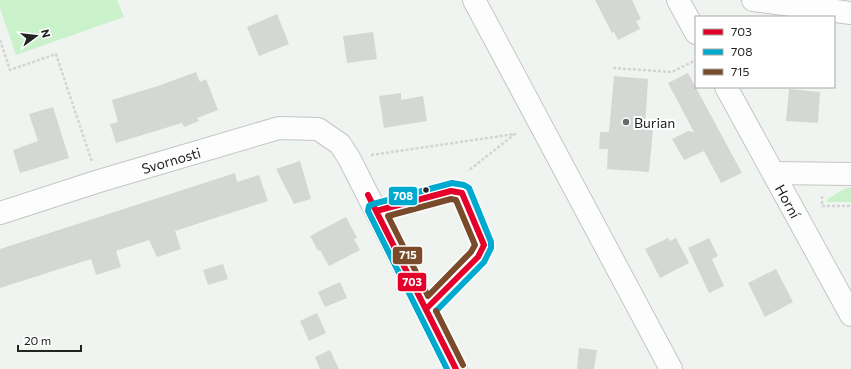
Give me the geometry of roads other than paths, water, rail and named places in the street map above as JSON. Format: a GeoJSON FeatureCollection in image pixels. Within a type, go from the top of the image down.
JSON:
{"type":"FeatureCollection","features":[{"type":"Feature","properties":{"kind":"street"},"geometry":{"type":"LineString","coordinates":[[474,0],[671,369]]}},
{"type":"Feature","properties":{"kind":"street"},"geometry":{"type":"LineString","coordinates":[[678,0],[695,31]]}},
{"type":"Feature","properties":{"kind":"street"},"geometry":{"type":"LineString","coordinates":[[753,0],[851,13]]}},
{"type":"Feature","properties":{"kind":"street","name":"Horní"},"geometry":{"type":"LineString","coordinates":[[727,88],[851,315]]}},
{"type":"Feature","properties":{"kind":"street","name":"Svornosti"},"geometry":{"type":"LineString","coordinates":[[0,213],[99,181],[279,128],[318,129],[345,151],[376,211]]}},
{"type":"Feature","properties":{"kind":"street"},"geometry":{"type":"LineString","coordinates":[[774,174],[851,174]]}},
{"type":"Feature","properties":{"kind":"street"},"geometry":{"type":"LineString","coordinates":[[376,211],[456,369]]}},
{"type":"Feature","properties":{"kind":"lane"},"geometry":{"type":"LineString","coordinates":[[376,211],[451,191],[462,193],[484,245],[478,257],[426,309]]}},
{"type":"Feature","properties":{"kind":"place","name":"Burian"},"geometry":{"type":"Point","coordinates":[626,122]}}]}
